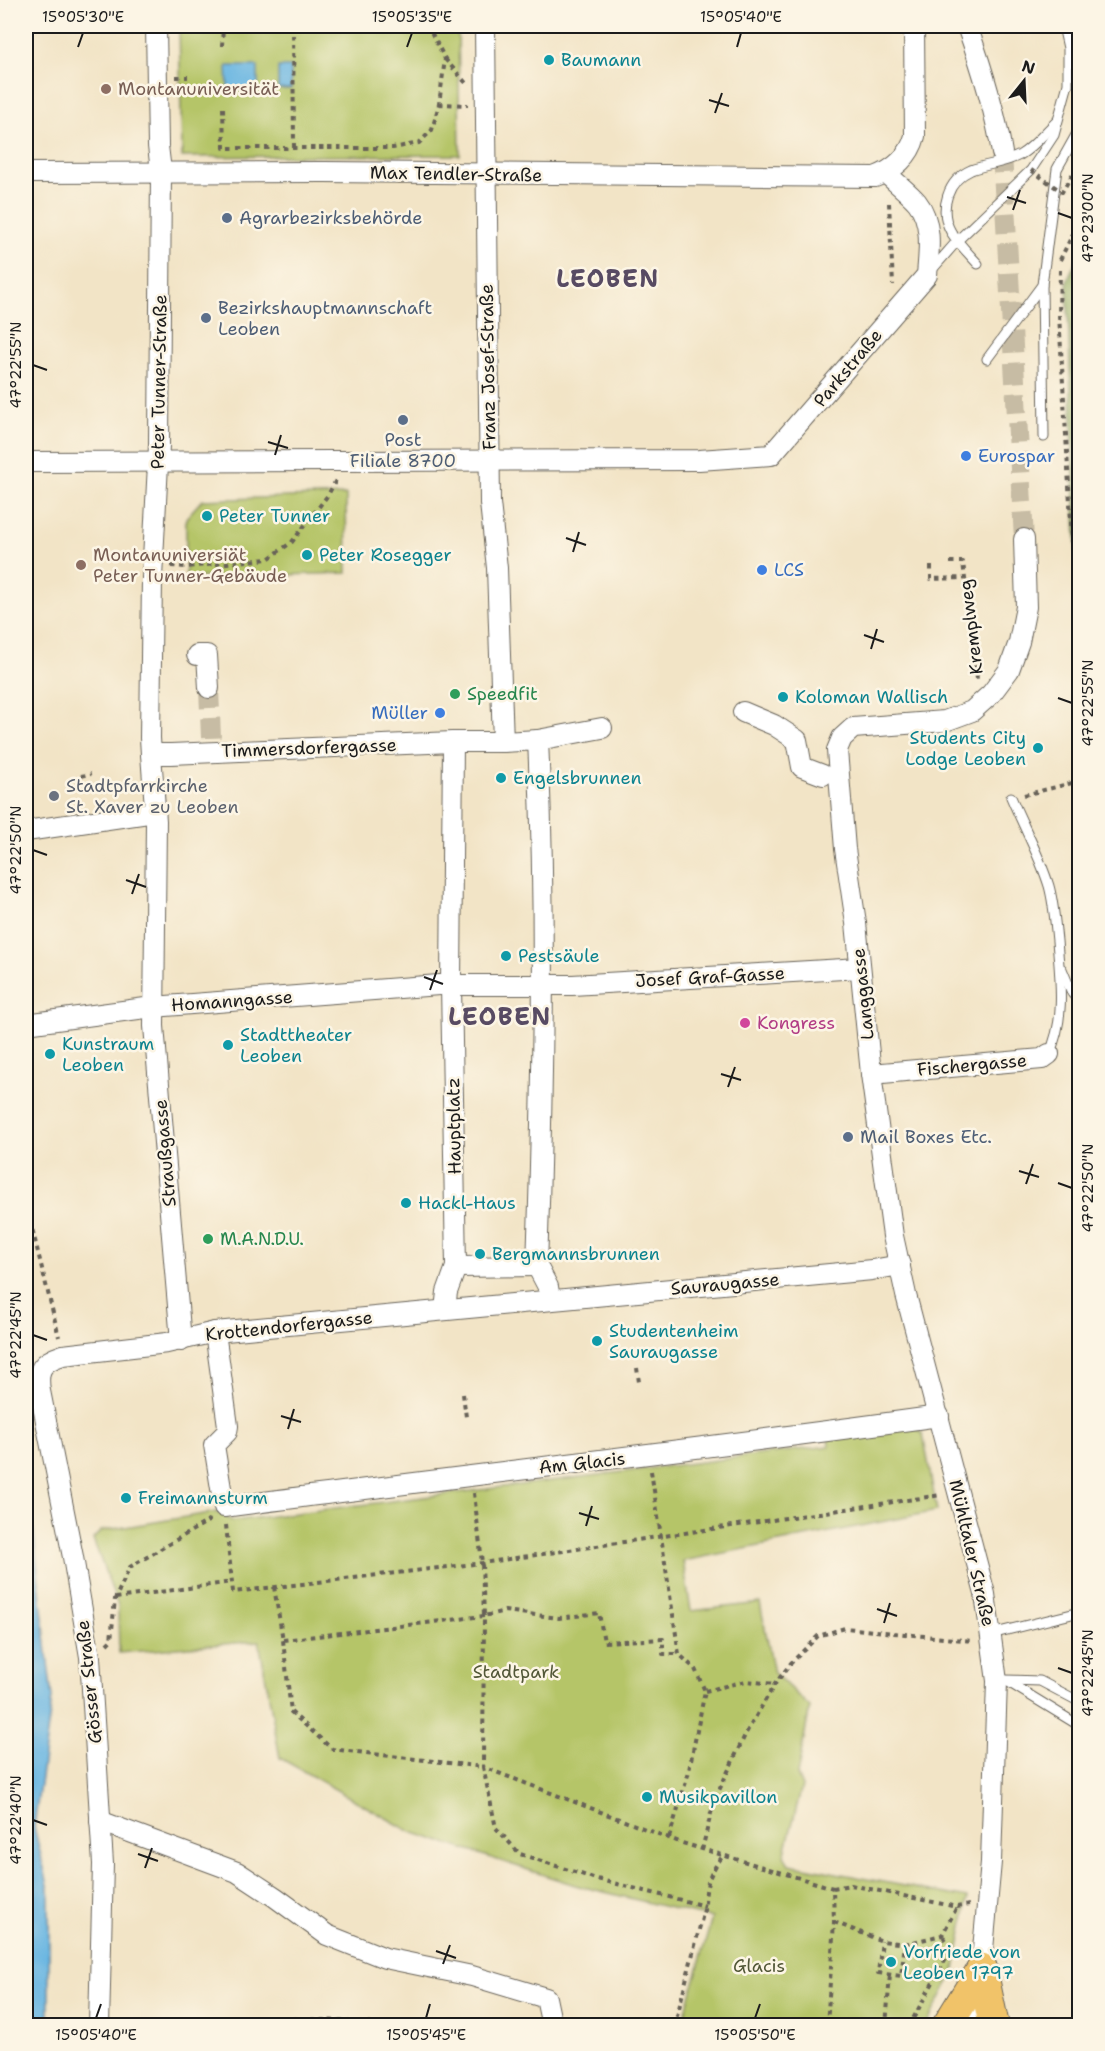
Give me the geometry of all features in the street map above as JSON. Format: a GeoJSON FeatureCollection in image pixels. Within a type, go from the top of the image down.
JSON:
{"type":"FeatureCollection","features":[{"type":"Feature","properties":{"kind":"main road"},"geometry":{"type":"LineString","coordinates":[[947,2025],[982,1969]]}},
{"type":"Feature","properties":{"kind":"main road"},"geometry":{"type":"LineString","coordinates":[[982,1969],[994,2025]]}},
{"type":"Feature","properties":{"kind":"street","name":"Peter Tunner-Straße"},"geometry":{"type":"LineString","coordinates":[[155,817],[150,746],[152,565],[158,462],[161,171],[158,146],[156,26]]}},
{"type":"Feature","properties":{"kind":"street","name":"Franz Josef-Straße"},"geometry":{"type":"LineString","coordinates":[[485,26],[489,460],[497,568],[503,742]]}},
{"type":"Feature","properties":{"kind":"street"},"geometry":{"type":"LineString","coordinates":[[914,26],[915,136],[908,153],[886,173],[916,202],[925,215],[929,240],[927,275]]}},
{"type":"Feature","properties":{"kind":"street"},"geometry":{"type":"LineString","coordinates":[[967,26],[983,69],[996,116],[1002,153]]}},
{"type":"Feature","properties":{"kind":"street","name":"Max Tendler-Straße"},"geometry":{"type":"LineString","coordinates":[[26,173],[161,171],[875,177],[886,173]]}},
{"type":"Feature","properties":{"kind":"street","name":"Parkstraße"},"geometry":{"type":"LineString","coordinates":[[26,462],[699,460],[771,456],[927,275]]}},
{"type":"Feature","properties":{"kind":"street","name":"Kremplweg"},"geometry":{"type":"LineString","coordinates":[[976,707],[991,694],[1008,670],[1019,642],[1026,607],[1024,539]]}},
{"type":"Feature","properties":{"kind":"street"},"geometry":{"type":"LineString","coordinates":[[196,655],[207,655],[208,688]]}},
{"type":"Feature","properties":{"kind":"street","name":"Langgasse"},"geometry":{"type":"LineString","coordinates":[[900,1265],[893,1236],[871,1074],[845,849],[837,750],[842,738],[853,728],[945,721],[976,707]]}},
{"type":"Feature","properties":{"kind":"street"},"geometry":{"type":"LineString","coordinates":[[742,712],[774,725],[797,740],[802,767],[823,775]]}},
{"type":"Feature","properties":{"kind":"street"},"geometry":{"type":"LineString","coordinates":[[450,742],[538,740],[602,728]]}},
{"type":"Feature","properties":{"kind":"street"},"geometry":{"type":"LineString","coordinates":[[445,1310],[550,1299],[548,1287],[537,1266],[552,985],[538,740]]}},
{"type":"Feature","properties":{"kind":"street","name":"Timmersdorfergasse"},"geometry":{"type":"LineString","coordinates":[[150,746],[171,754],[211,745],[450,742]]}},
{"type":"Feature","properties":{"kind":"street","name":"Hauptplatz"},"geometry":{"type":"LineString","coordinates":[[445,1310],[447,1292],[456,1267],[445,985],[450,742]]}},
{"type":"Feature","properties":{"kind":"street"},"geometry":{"type":"LineString","coordinates":[[26,831],[155,817]]}},
{"type":"Feature","properties":{"kind":"street","name":"Straußgasse"},"geometry":{"type":"LineString","coordinates":[[155,817],[153,1006],[181,1341]]}},
{"type":"Feature","properties":{"kind":"street","name":"Josef Graf-Gasse"},"geometry":{"type":"LineString","coordinates":[[552,985],[860,968]]}},
{"type":"Feature","properties":{"kind":"street"},"geometry":{"type":"LineString","coordinates":[[445,985],[552,985]]}},
{"type":"Feature","properties":{"kind":"street","name":"Homanngasse"},"geometry":{"type":"LineString","coordinates":[[26,1024],[153,1006],[445,985]]}},
{"type":"Feature","properties":{"kind":"street","name":"Fischergasse"},"geometry":{"type":"LineString","coordinates":[[871,1074],[1042,1059],[1049,1054]]}},
{"type":"Feature","properties":{"kind":"street","name":"Sauraugasse"},"geometry":{"type":"LineString","coordinates":[[550,1299],[872,1270],[900,1265]]}},
{"type":"Feature","properties":{"kind":"street","name":"Mühltaler Straße"},"geometry":{"type":"LineString","coordinates":[[900,1265],[985,1594],[1001,1681],[991,1862],[976,2025]]}},
{"type":"Feature","properties":{"kind":"street"},"geometry":{"type":"LineString","coordinates":[[456,1267],[537,1266]]}},
{"type":"Feature","properties":{"kind":"street","name":"Krottendorfergasse"},"geometry":{"type":"LineString","coordinates":[[63,1355],[181,1341],[215,1332],[445,1310]]}},
{"type":"Feature","properties":{"kind":"street"},"geometry":{"type":"LineString","coordinates":[[215,1332],[228,1426],[227,1432],[214,1445],[224,1507]]}},
{"type":"Feature","properties":{"kind":"street","name":"Gösser Straße"},"geometry":{"type":"LineString","coordinates":[[63,1355],[49,1359],[42,1367],[39,1378],[90,1657],[103,1864],[99,2025]]}},
{"type":"Feature","properties":{"kind":"street","name":"Am Glacis"},"geometry":{"type":"LineString","coordinates":[[224,1507],[649,1455],[939,1416]]}},
{"type":"Feature","properties":{"kind":"street"},"geometry":{"type":"LineString","coordinates":[[100,1821],[237,1872],[327,1935],[385,1958],[472,1976],[546,1998],[550,2017]]}},
{"type":"Feature","properties":{"kind":"lane"},"geometry":{"type":"LineString","coordinates":[[927,275],[958,240],[1031,170],[1054,135],[1068,84],[1068,48],[1063,26]]}},
{"type":"Feature","properties":{"kind":"lane"},"geometry":{"type":"LineString","coordinates":[[978,264],[951,232],[945,210],[947,194],[951,186],[970,170],[1005,161],[1026,151],[1059,119]]}},
{"type":"Feature","properties":{"kind":"lane"},"geometry":{"type":"LineString","coordinates":[[1044,437],[1042,285],[1057,169],[1080,128]]}},
{"type":"Feature","properties":{"kind":"lane"},"geometry":{"type":"LineString","coordinates":[[987,359],[1042,285]]}},
{"type":"Feature","properties":{"kind":"lane","name":"Fischergasse"},"geometry":{"type":"LineString","coordinates":[[1011,797],[1048,884],[1053,906],[1061,985],[1059,1027],[1049,1054]]}},
{"type":"Feature","properties":{"kind":"lane","name":"Fischergasse"},"geometry":{"type":"LineString","coordinates":[[1059,962],[1072,993],[1080,1002]]}},
{"type":"Feature","properties":{"kind":"lane"},"geometry":{"type":"LineString","coordinates":[[992,1639],[1080,1612]]}},
{"type":"Feature","properties":{"kind":"lane"},"geometry":{"type":"LineString","coordinates":[[1001,1681],[1040,1682],[1080,1702]]}},
{"type":"Feature","properties":{"kind":"lane"},"geometry":{"type":"LineString","coordinates":[[1001,1681],[1080,1726]]}},
{"type":"Feature","properties":{"kind":"path"},"geometry":{"type":"LineString","coordinates":[[222,26],[222,46]]}},
{"type":"Feature","properties":{"kind":"path"},"geometry":{"type":"LineString","coordinates":[[293,26],[294,148]]}},
{"type":"Feature","properties":{"kind":"path"},"geometry":{"type":"LineString","coordinates":[[223,108],[224,148],[393,148],[419,142],[432,130],[439,104],[445,58],[428,26]]}},
{"type":"Feature","properties":{"kind":"path"},"geometry":{"type":"LineString","coordinates":[[439,104],[486,106]]}},
{"type":"Feature","properties":{"kind":"path"},"geometry":{"type":"LineString","coordinates":[[1031,170],[1062,192],[1080,161]]}},
{"type":"Feature","properties":{"kind":"path"},"geometry":{"type":"LineString","coordinates":[[1080,219],[1060,259],[1059,315],[1080,674]]}},
{"type":"Feature","properties":{"kind":"path"},"geometry":{"type":"LineString","coordinates":[[152,565],[186,567],[268,559],[292,542],[328,495],[345,461]]}},
{"type":"Feature","properties":{"kind":"path","name":"Kremplweg"},"geometry":{"type":"LineString","coordinates":[[950,562],[963,562],[976,707]]}},
{"type":"Feature","properties":{"kind":"path"},"geometry":{"type":"LineString","coordinates":[[931,566],[931,579],[965,578]]}},
{"type":"Feature","properties":{"kind":"path"},"geometry":{"type":"LineString","coordinates":[[81,776],[91,774]]}},
{"type":"Feature","properties":{"kind":"path"},"geometry":{"type":"LineString","coordinates":[[1027,794],[1080,781]]}},
{"type":"Feature","properties":{"kind":"path"},"geometry":{"type":"LineString","coordinates":[[26,1204],[63,1355]]}},
{"type":"Feature","properties":{"kind":"path"},"geometry":{"type":"LineString","coordinates":[[637,1368],[639,1382]]}},
{"type":"Feature","properties":{"kind":"path"},"geometry":{"type":"LineString","coordinates":[[463,1394],[466,1417]]}},
{"type":"Feature","properties":{"kind":"path"},"geometry":{"type":"LineString","coordinates":[[649,1455],[679,1654],[695,1669],[705,1691],[688,1775],[669,1838]]}},
{"type":"Feature","properties":{"kind":"path"},"geometry":{"type":"LineString","coordinates":[[472,1475],[482,1563],[484,1616],[483,1767],[496,1828],[520,1854],[593,1878],[705,1906]]}},
{"type":"Feature","properties":{"kind":"path"},"geometry":{"type":"LineString","coordinates":[[224,1507],[234,1592],[482,1563],[958,1492]]}},
{"type":"Feature","properties":{"kind":"path"},"geometry":{"type":"LineString","coordinates":[[111,1640],[115,1599],[130,1567],[218,1515],[224,1507]]}},
{"type":"Feature","properties":{"kind":"path"},"geometry":{"type":"LineString","coordinates":[[115,1599],[232,1582]]}},
{"type":"Feature","properties":{"kind":"path"},"geometry":{"type":"LineString","coordinates":[[274,1587],[284,1640],[291,1712],[332,1749],[483,1767],[702,1850],[833,1888],[850,1885],[957,1907],[987,1903]]}},
{"type":"Feature","properties":{"kind":"path"},"geometry":{"type":"LineString","coordinates":[[284,1640],[484,1616],[505,1611],[559,1618],[599,1613],[604,1642],[663,1639],[663,1654],[679,1654]]}},
{"type":"Feature","properties":{"kind":"path"},"geometry":{"type":"LineString","coordinates":[[702,1850],[714,1801],[746,1733],[775,1684],[791,1663],[818,1636],[845,1628],[992,1639]]}},
{"type":"Feature","properties":{"kind":"path"},"geometry":{"type":"LineString","coordinates":[[705,1691],[746,1681],[775,1684]]}},
{"type":"Feature","properties":{"kind":"path"},"geometry":{"type":"LineString","coordinates":[[676,2025],[705,1906],[705,1890],[712,1869],[724,1855]]}},
{"type":"Feature","properties":{"kind":"path"},"geometry":{"type":"LineString","coordinates":[[827,2025],[834,1922],[833,1888]]}},
{"type":"Feature","properties":{"kind":"path"},"geometry":{"type":"LineString","coordinates":[[834,1922],[882,1941],[905,1944],[942,1935],[957,1907]]}},
{"type":"Feature","properties":{"kind":"path"},"geometry":{"type":"LineString","coordinates":[[909,2025],[952,1948],[942,1935]]}},
{"type":"Feature","properties":{"kind":"path"},"geometry":{"type":"LineString","coordinates":[[882,1941],[878,1973],[901,1976],[905,1944]]}},
{"type":"Feature","properties":{"kind":"path"},"geometry":{"type":"LineString","coordinates":[[886,2025],[890,1974]]}},
{"type":"Feature","properties":{"kind":"path"},"geometry":{"type":"LineString","coordinates":[[195,2025],[229,2019],[306,2018],[395,2025]]}},
{"type":"Feature","properties":{"kind":"green space"},"geometry":{"type":"Polygon","coordinates":[[[179,26],[458,26],[460,155],[182,157],[179,26]]]}},
{"type":"Feature","properties":{"kind":"green space"},"geometry":{"type":"Polygon","coordinates":[[[1079,254],[1079,626],[1067,281],[1079,254]]]}},
{"type":"Feature","properties":{"kind":"green space"},"geometry":{"type":"Polygon","coordinates":[[[346,495],[347,573],[186,578],[186,518],[202,500],[346,495]]]}},
{"type":"Feature","properties":{"kind":"green space","name":"Stadtpark"},"geometry":{"type":"Polygon","coordinates":[[[914,1426],[923,1434],[937,1511],[683,1561],[691,1611],[760,1603],[774,1673],[810,1707],[797,1775],[802,1786],[784,1856],[789,1864],[968,1898],[955,1970],[926,2025],[684,2025],[712,1918],[575,1885],[411,1832],[280,1758],[259,1641],[119,1653],[118,1606],[93,1539],[101,1531],[216,1512],[233,1521],[829,1446],[828,1437],[914,1426]]]}},
{"type":"Feature","properties":{"kind":"water"},"geometry":{"type":"Polygon","coordinates":[[[227,66],[258,66],[258,90],[228,90],[227,66]]]}},
{"type":"Feature","properties":{"kind":"water"},"geometry":{"type":"Polygon","coordinates":[[[278,67],[291,67],[291,89],[278,89],[278,67]]]}},
{"type":"Feature","properties":{"kind":"water"},"geometry":{"type":"Polygon","coordinates":[[[26,1480],[52,1698],[34,1827],[49,1889],[49,2026],[26,2025],[26,1480]]]}},
{"type":"Feature","properties":{"kind":"tunnel"},"geometry":{"type":"LineString","coordinates":[[1002,153],[1024,539]]}},
{"type":"Feature","properties":{"kind":"tunnel"},"geometry":{"type":"LineString","coordinates":[[209,688],[211,738]]}},
{"type":"Feature","properties":{"kind":"place","name":"Baumann"},"geometry":{"type":"Point","coordinates":[549,60]}},
{"type":"Feature","properties":{"kind":"place","name":"Montanuniversität"},"geometry":{"type":"Point","coordinates":[106,89]}},
{"type":"Feature","properties":{"kind":"place","name":"Agrarbezirksbehörde"},"geometry":{"type":"Point","coordinates":[227,218]}},
{"type":"Feature","properties":{"kind":"place","name":"Bezirkshauptmannschaft Leoben"},"geometry":{"type":"Point","coordinates":[206,318]}},
{"type":"Feature","properties":{"kind":"place","name":"Post Filiale 8700"},"geometry":{"type":"Point","coordinates":[403,420]}},
{"type":"Feature","properties":{"kind":"place","name":"Eurospar"},"geometry":{"type":"Point","coordinates":[966,456]}},
{"type":"Feature","properties":{"kind":"place","name":"Peter Tunner"},"geometry":{"type":"Point","coordinates":[207,516]}},
{"type":"Feature","properties":{"kind":"place","name":"Peter Rosegger"},"geometry":{"type":"Point","coordinates":[307,555]}},
{"type":"Feature","properties":{"kind":"place","name":"Montanuniversiät Peter Tunner-Gebäude"},"geometry":{"type":"Point","coordinates":[81,565]}},
{"type":"Feature","properties":{"kind":"place","name":"LCS"},"geometry":{"type":"Point","coordinates":[762,570]}},
{"type":"Feature","properties":{"kind":"place","name":"Speedfit"},"geometry":{"type":"Point","coordinates":[455,694]}},
{"type":"Feature","properties":{"kind":"place","name":"Koloman Wallisch"},"geometry":{"type":"Point","coordinates":[783,697]}},
{"type":"Feature","properties":{"kind":"place","name":"Müller"},"geometry":{"type":"Point","coordinates":[440,713]}},
{"type":"Feature","properties":{"kind":"place","name":"Students City Lodge Leoben"},"geometry":{"type":"Point","coordinates":[1038,748]}},
{"type":"Feature","properties":{"kind":"place","name":"Engelsbrunnen"},"geometry":{"type":"Point","coordinates":[501,778]}},
{"type":"Feature","properties":{"kind":"place","name":"Stadtpfarrkirche St. Xaver zu Leoben"},"geometry":{"type":"Point","coordinates":[54,796]}},
{"type":"Feature","properties":{"kind":"place","name":"Pestsäule"},"geometry":{"type":"Point","coordinates":[506,956]}},
{"type":"Feature","properties":{"kind":"place","name":"Kongress"},"geometry":{"type":"Point","coordinates":[745,1023]}},
{"type":"Feature","properties":{"kind":"place","name":"Stadttheater Leoben"},"geometry":{"type":"Point","coordinates":[228,1045]}},
{"type":"Feature","properties":{"kind":"place","name":"Kunstraum Leoben"},"geometry":{"type":"Point","coordinates":[50,1054]}},
{"type":"Feature","properties":{"kind":"place","name":"Mail Boxes Etc."},"geometry":{"type":"Point","coordinates":[848,1137]}},
{"type":"Feature","properties":{"kind":"place","name":"Hackl-Haus"},"geometry":{"type":"Point","coordinates":[406,1203]}},
{"type":"Feature","properties":{"kind":"place","name":"M.A.N.D.U."},"geometry":{"type":"Point","coordinates":[208,1239]}},
{"type":"Feature","properties":{"kind":"place","name":"Bergmannsbrunnen"},"geometry":{"type":"Point","coordinates":[480,1254]}},
{"type":"Feature","properties":{"kind":"place","name":"Studentenheim Sauraugasse"},"geometry":{"type":"Point","coordinates":[597,1341]}},
{"type":"Feature","properties":{"kind":"place","name":"Freimannsturm"},"geometry":{"type":"Point","coordinates":[126,1498]}},
{"type":"Feature","properties":{"kind":"place","name":"Musikpavillon"},"geometry":{"type":"Point","coordinates":[647,1797]}},
{"type":"Feature","properties":{"kind":"place","name":"Vorfriede von Leoben 1797"},"geometry":{"type":"Point","coordinates":[891,1962]}},
{"type":"Feature","properties":{"kind":"district","name":"LEOBEN"},"geometry":{"type":"Point","coordinates":[608,279]}},
{"type":"Feature","properties":{"kind":"district","name":"LEOBEN"},"geometry":{"type":"Point","coordinates":[500,1017]}},
{"type":"Feature","properties":{"kind":"park label","name":"Glacis"},"geometry":{"type":"Point","coordinates":[759,1966]}}]}
